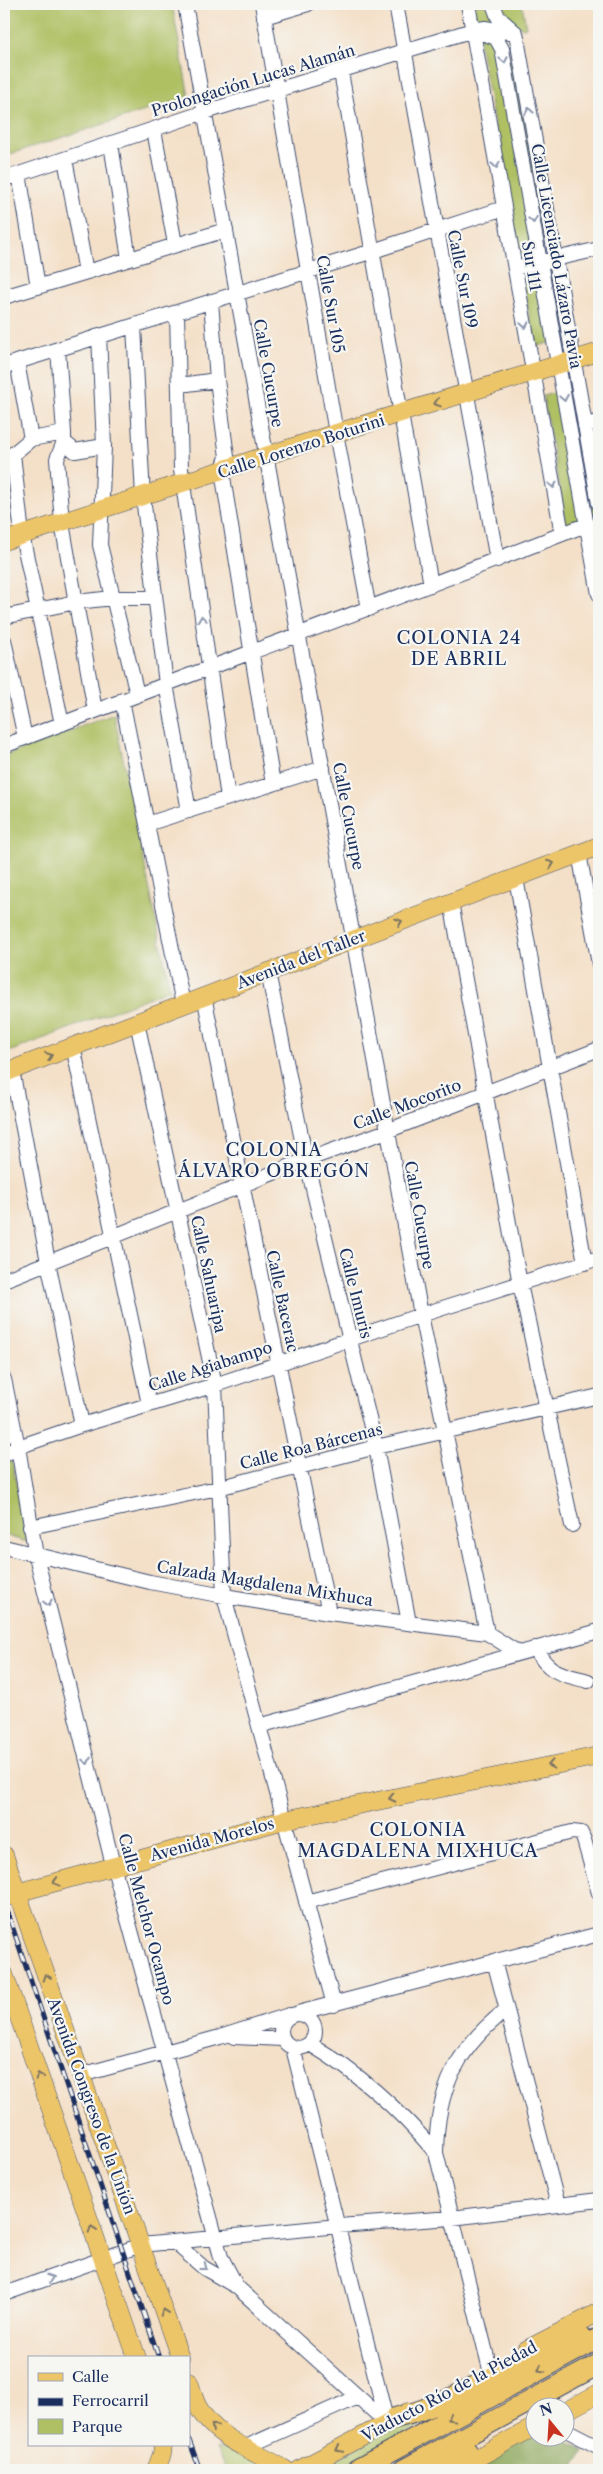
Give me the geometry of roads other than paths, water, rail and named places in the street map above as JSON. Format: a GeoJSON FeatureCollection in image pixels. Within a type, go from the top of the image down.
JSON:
{"type":"FeatureCollection","features":[{"type":"Feature","properties":{"kind":"highway"},"geometry":{"type":"LineString","coordinates":[[391,2420],[442,2403],[556,2345],[599,2330]]}},
{"type":"Feature","properties":{"kind":"highway","name":"Viaducto Río de la Piedad"},"geometry":{"type":"LineString","coordinates":[[356,2470],[599,2338]]}},
{"type":"Feature","properties":{"kind":"highway"},"geometry":{"type":"LineString","coordinates":[[403,2470],[599,2364]]}},
{"type":"Feature","properties":{"kind":"highway"},"geometry":{"type":"LineString","coordinates":[[566,2396],[599,2378]]}},
{"type":"Feature","properties":{"kind":"highway"},"geometry":{"type":"LineString","coordinates":[[434,2470],[526,2419]]}},
{"type":"Feature","properties":{"kind":"main road","name":"Calle Lorenzo Boturini"},"geometry":{"type":"LineString","coordinates":[[4,542],[336,433],[599,352]]}},
{"type":"Feature","properties":{"kind":"main road","name":"Avenida del Taller"},"geometry":{"type":"LineString","coordinates":[[8,1071],[599,846]]}},
{"type":"Feature","properties":{"kind":"main road","name":"Avenida Morelos"},"geometry":{"type":"LineString","coordinates":[[10,1896],[112,1859],[284,1820],[599,1756]]}},
{"type":"Feature","properties":{"kind":"main road","name":"Avenida Congreso de la Unión"},"geometry":{"type":"LineString","coordinates":[[4,1855],[10,1896],[81,2074],[179,2356]]}},
{"type":"Feature","properties":{"kind":"main road"},"geometry":{"type":"LineString","coordinates":[[4,1974],[136,2356]]}},
{"type":"Feature","properties":{"kind":"main road","name":"Viaducto Río de la Piedad"},"geometry":{"type":"LineString","coordinates":[[299,2470],[599,2312]]}},
{"type":"Feature","properties":{"kind":"main road"},"geometry":{"type":"LineString","coordinates":[[190,2385],[197,2406],[212,2426],[223,2435],[286,2470]]}},
{"type":"Feature","properties":{"kind":"main road"},"geometry":{"type":"LineString","coordinates":[[576,2406],[599,2393]]}},
{"type":"Feature","properties":{"kind":"main road"},"geometry":{"type":"LineString","coordinates":[[454,2470],[472,2464],[526,2432]]}},
{"type":"Feature","properties":{"kind":"main road"},"geometry":{"type":"LineString","coordinates":[[156,2470],[163,2446]]}},
{"type":"Feature","properties":{"kind":"street","name":"Calle Cucurpe"},"geometry":{"type":"LineString","coordinates":[[185,4],[421,1315],[487,1633]]}},
{"type":"Feature","properties":{"kind":"street"},"geometry":{"type":"LineString","coordinates":[[263,10],[308,4]]}},
{"type":"Feature","properties":{"kind":"street","name":"Calle Sur 109"},"geometry":{"type":"LineString","coordinates":[[396,4],[497,560]]}},
{"type":"Feature","properties":{"kind":"street","name":"Sur 111"},"geometry":{"type":"LineString","coordinates":[[468,4],[562,534]]}},
{"type":"Feature","properties":{"kind":"street"},"geometry":{"type":"LineString","coordinates":[[493,4],[498,17],[516,33]]}},
{"type":"Feature","properties":{"kind":"street","name":"Calle Sur 105"},"geometry":{"type":"LineString","coordinates":[[263,10],[275,92],[369,609]]}},
{"type":"Feature","properties":{"kind":"street","name":"Prolongación Lucas Alamán"},"geometry":{"type":"LineString","coordinates":[[4,179],[205,112],[341,72],[473,30],[485,28],[516,33]]}},
{"type":"Feature","properties":{"kind":"street","name":"Calle Licenciado Lázaro Pavia"},"geometry":{"type":"LineString","coordinates":[[473,30],[496,38],[502,49],[540,262],[565,363],[585,426],[599,504]]}},
{"type":"Feature","properties":{"kind":"street","name":"Calle Licenciado Lázaro Pavia"},"geometry":{"type":"LineString","coordinates":[[516,33],[554,259],[565,363],[599,594]]}},
{"type":"Feature","properties":{"kind":"street"},"geometry":{"type":"LineString","coordinates":[[341,72],[431,585]]}},
{"type":"Feature","properties":{"kind":"street"},"geometry":{"type":"LineString","coordinates":[[154,130],[175,244]]}},
{"type":"Feature","properties":{"kind":"street"},"geometry":{"type":"LineString","coordinates":[[111,144],[129,259]]}},
{"type":"Feature","properties":{"kind":"street"},"geometry":{"type":"LineString","coordinates":[[65,159],[86,272]]}},
{"type":"Feature","properties":{"kind":"street"},"geometry":{"type":"LineString","coordinates":[[19,174],[38,287]]}},
{"type":"Feature","properties":{"kind":"street"},"geometry":{"type":"LineString","coordinates":[[31,440],[10,364],[100,335],[177,314],[504,208]]}},
{"type":"Feature","properties":{"kind":"street"},"geometry":{"type":"LineString","coordinates":[[4,297],[226,230]]}},
{"type":"Feature","properties":{"kind":"street"},"geometry":{"type":"LineString","coordinates":[[515,268],[599,249]]}},
{"type":"Feature","properties":{"kind":"street"},"geometry":{"type":"LineString","coordinates":[[211,302],[227,456],[222,471],[274,784]]}},
{"type":"Feature","properties":{"kind":"street"},"geometry":{"type":"LineString","coordinates":[[177,314],[183,484],[228,798]]}},
{"type":"Feature","properties":{"kind":"street"},"geometry":{"type":"LineString","coordinates":[[134,326],[143,497],[166,684],[189,811]]}},
{"type":"Feature","properties":{"kind":"street"},"geometry":{"type":"LineString","coordinates":[[100,335],[104,446],[102,510],[99,530],[100,545],[128,650],[137,694]]}},
{"type":"Feature","properties":{"kind":"street"},"geometry":{"type":"LineString","coordinates":[[58,349],[64,437],[57,459],[62,523],[95,711]]}},
{"type":"Feature","properties":{"kind":"street"},"geometry":{"type":"LineString","coordinates":[[180,385],[218,380]]}},
{"type":"Feature","properties":{"kind":"street"},"geometry":{"type":"LineString","coordinates":[[585,426],[599,421]]}},
{"type":"Feature","properties":{"kind":"street"},"geometry":{"type":"LineString","coordinates":[[64,437],[75,451],[104,446]]}},
{"type":"Feature","properties":{"kind":"street"},"geometry":{"type":"LineString","coordinates":[[62,724],[37,611],[8,455],[31,440],[64,437]]}},
{"type":"Feature","properties":{"kind":"street"},"geometry":{"type":"LineString","coordinates":[[4,746],[208,667],[369,609],[588,524]]}},
{"type":"Feature","properties":{"kind":"street"},"geometry":{"type":"LineString","coordinates":[[4,617],[76,602],[113,598],[155,598]]}},
{"type":"Feature","properties":{"kind":"street"},"geometry":{"type":"LineString","coordinates":[[4,640],[25,738]]}},
{"type":"Feature","properties":{"kind":"street"},"geometry":{"type":"LineString","coordinates":[[122,700],[183,1004]]}},
{"type":"Feature","properties":{"kind":"street"},"geometry":{"type":"LineString","coordinates":[[147,824],[322,768]]}},
{"type":"Feature","properties":{"kind":"street"},"geometry":{"type":"LineString","coordinates":[[580,853],[599,964]]}},
{"type":"Feature","properties":{"kind":"street"},"geometry":{"type":"LineString","coordinates":[[516,878],[585,1263]]}},
{"type":"Feature","properties":{"kind":"street"},"geometry":{"type":"LineString","coordinates":[[451,902],[520,1284],[572,1525]]}},
{"type":"Feature","properties":{"kind":"street","name":"Calle Imuris"},"geometry":{"type":"LineString","coordinates":[[268,972],[306,1160],[376,1448],[409,1623]]}},
{"type":"Feature","properties":{"kind":"street","name":"Calle Bacerac"},"geometry":{"type":"LineString","coordinates":[[204,996],[241,1186],[330,1613]]}},
{"type":"Feature","properties":{"kind":"street","name":"Calle Sahuaripa"},"geometry":{"type":"LineString","coordinates":[[137,1022],[215,1385],[224,1596],[334,2005]]}},
{"type":"Feature","properties":{"kind":"street"},"geometry":{"type":"LineString","coordinates":[[73,1046],[149,1404]]}},
{"type":"Feature","properties":{"kind":"street","name":"Calle Mocorito"},"geometry":{"type":"LineString","coordinates":[[4,1280],[306,1160],[387,1131],[599,1049]]}},
{"type":"Feature","properties":{"kind":"street"},"geometry":{"type":"LineString","coordinates":[[8,1071],[82,1425]]}},
{"type":"Feature","properties":{"kind":"street","name":"Calle Agiabampo"},"geometry":{"type":"LineString","coordinates":[[4,1455],[18,1447],[82,1425],[215,1385],[421,1315],[599,1259]]}},
{"type":"Feature","properties":{"kind":"street","name":"Calle Melchor Ocampo"},"geometry":{"type":"LineString","coordinates":[[4,1379],[18,1447],[36,1556],[112,1859],[216,2238],[224,2264],[236,2287]]}},
{"type":"Feature","properties":{"kind":"street","name":"Calle Roa Bárcenas"},"geometry":{"type":"LineString","coordinates":[[30,1527],[218,1488],[376,1448],[599,1396]]}},
{"type":"Feature","properties":{"kind":"street","name":"Calzada Magdalena Mixhuca"},"geometry":{"type":"LineString","coordinates":[[4,1547],[36,1556],[224,1596],[330,1613],[487,1633],[518,1652]]}},
{"type":"Feature","properties":{"kind":"street"},"geometry":{"type":"LineString","coordinates":[[259,1726],[518,1652],[599,1631]]}},
{"type":"Feature","properties":{"kind":"street"},"geometry":{"type":"LineString","coordinates":[[535,1648],[544,1664],[551,1670],[588,1681]]}},
{"type":"Feature","properties":{"kind":"street"},"geometry":{"type":"LineString","coordinates":[[306,1902],[562,1835],[581,1833],[599,1892]]}},
{"type":"Feature","properties":{"kind":"street"},"geometry":{"type":"LineString","coordinates":[[81,2074],[220,2037],[294,2014],[599,1934]]}},
{"type":"Feature","properties":{"kind":"street"},"geometry":{"type":"LineString","coordinates":[[494,1961],[558,2205]]}},
{"type":"Feature","properties":{"kind":"street"},"geometry":{"type":"LineString","coordinates":[[220,2037],[288,2043],[302,2048],[313,2037],[334,2005]]}},
{"type":"Feature","properties":{"kind":"street"},"geometry":{"type":"LineString","coordinates":[[490,2369],[436,2153],[437,2125],[442,2098],[452,2072],[466,2048],[484,2027],[506,2010]]}},
{"type":"Feature","properties":{"kind":"street"},"geometry":{"type":"LineString","coordinates":[[294,2014],[311,2018],[313,2037],[405,2116],[436,2153]]}},
{"type":"Feature","properties":{"kind":"street"},"geometry":{"type":"LineString","coordinates":[[294,2014],[281,2026],[288,2043],[391,2420]]}},
{"type":"Feature","properties":{"kind":"street"},"geometry":{"type":"LineString","coordinates":[[4,2294],[141,2245],[338,2226],[452,2218],[599,2200]]}},
{"type":"Feature","properties":{"kind":"street"},"geometry":{"type":"LineString","coordinates":[[174,2242],[204,2268],[236,2287],[358,2397],[391,2420]]}},
{"type":"Feature","properties":{"kind":"street"},"geometry":{"type":"LineString","coordinates":[[246,2447],[358,2397]]}},
{"type":"Feature","properties":{"kind":"street"},"geometry":{"type":"LineString","coordinates":[[576,2435],[599,2447]]}},
{"type":"Feature","properties":{"kind":"railway"},"geometry":{"type":"LineString","coordinates":[[4,1902],[158,2356]]}},
{"type":"Feature","properties":{"kind":"railway"},"geometry":{"type":"LineString","coordinates":[[190,2443],[200,2470]]}},
{"type":"Feature","properties":{"kind":"district","name":"COLONIA 24 DE ABRIL"},"geometry":{"type":"Point","coordinates":[459,648]}},
{"type":"Feature","properties":{"kind":"district","name":"COLONIA ÁLVARO OBREGÓN"},"geometry":{"type":"Point","coordinates":[274,1160]}},
{"type":"Feature","properties":{"kind":"district","name":"COLONIA MAGDALENA MIXHUCA"},"geometry":{"type":"Point","coordinates":[418,1840]}}]}
